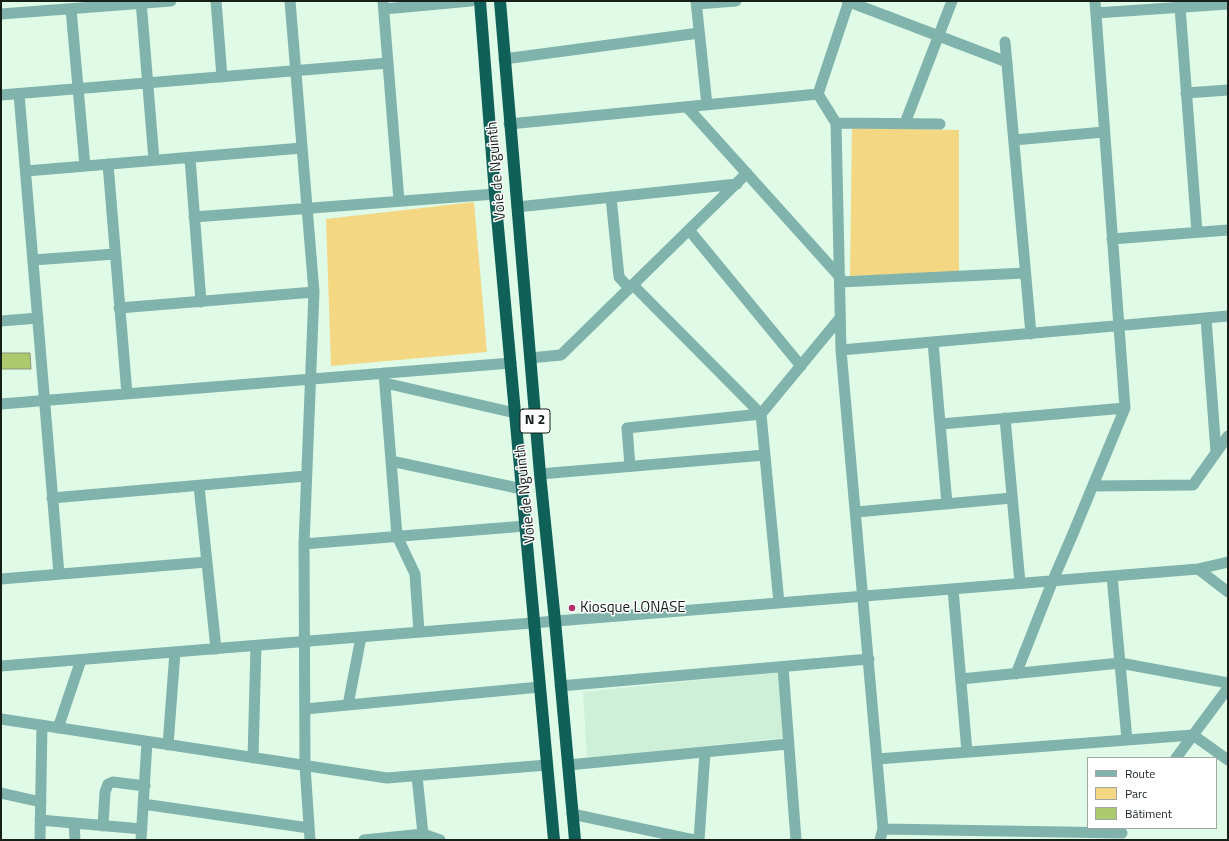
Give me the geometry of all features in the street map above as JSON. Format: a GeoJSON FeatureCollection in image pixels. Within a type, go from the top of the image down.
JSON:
{"type":"FeatureCollection","features":[{"type":"Feature","properties":{"kind":"highway","name":"Voie de Nguinth"},"geometry":{"type":"LineString","coordinates":[[480,1],[495,194],[554,840]]}},
{"type":"Feature","properties":{"kind":"highway","name":"Voie de Nguinth"},"geometry":{"type":"LineString","coordinates":[[500,1],[509,124],[540,474],[575,840]]}},
{"type":"Feature","properties":{"kind":"street"},"geometry":{"type":"LineString","coordinates":[[1,14],[141,2],[171,1]]}},
{"type":"Feature","properties":{"kind":"street"},"geometry":{"type":"LineString","coordinates":[[216,1],[222,77]]}},
{"type":"Feature","properties":{"kind":"street"},"geometry":{"type":"LineString","coordinates":[[290,1],[314,292],[304,544],[305,766],[310,840]]}},
{"type":"Feature","properties":{"kind":"street"},"geometry":{"type":"LineString","coordinates":[[399,201],[383,5],[471,1]]}},
{"type":"Feature","properties":{"kind":"street"},"geometry":{"type":"LineString","coordinates":[[707,105],[696,2],[736,1]]}},
{"type":"Feature","properties":{"kind":"street"},"geometry":{"type":"LineString","coordinates":[[880,840],[883,829],[841,350],[836,123],[818,94],[848,1],[1007,62]]}},
{"type":"Feature","properties":{"kind":"street"},"geometry":{"type":"LineString","coordinates":[[905,123],[952,1]]}},
{"type":"Feature","properties":{"kind":"street"},"geometry":{"type":"LineString","coordinates":[[1016,674],[1052,580],[1125,408],[1095,1]]}},
{"type":"Feature","properties":{"kind":"street"},"geometry":{"type":"LineString","coordinates":[[141,2],[154,160]]}},
{"type":"Feature","properties":{"kind":"street"},"geometry":{"type":"LineString","coordinates":[[1096,13],[1228,4]]}},
{"type":"Feature","properties":{"kind":"street"},"geometry":{"type":"LineString","coordinates":[[1180,7],[1197,232]]}},
{"type":"Feature","properties":{"kind":"street"},"geometry":{"type":"LineString","coordinates":[[71,9],[85,166]]}},
{"type":"Feature","properties":{"kind":"street"},"geometry":{"type":"LineString","coordinates":[[504,59],[700,33]]}},
{"type":"Feature","properties":{"kind":"street"},"geometry":{"type":"LineString","coordinates":[[1005,42],[1031,334]]}},
{"type":"Feature","properties":{"kind":"street"},"geometry":{"type":"LineString","coordinates":[[1,95],[388,63]]}},
{"type":"Feature","properties":{"kind":"street"},"geometry":{"type":"LineString","coordinates":[[1186,93],[1228,90]]}},
{"type":"Feature","properties":{"kind":"street"},"geometry":{"type":"LineString","coordinates":[[19,94],[59,574]]}},
{"type":"Feature","properties":{"kind":"street"},"geometry":{"type":"LineString","coordinates":[[509,124],[818,94]]}},
{"type":"Feature","properties":{"kind":"street"},"geometry":{"type":"LineString","coordinates":[[687,107],[840,279]]}},
{"type":"Feature","properties":{"kind":"street"},"geometry":{"type":"LineString","coordinates":[[836,123],[940,124]]}},
{"type":"Feature","properties":{"kind":"street"},"geometry":{"type":"LineString","coordinates":[[1014,140],[1104,132]]}},
{"type":"Feature","properties":{"kind":"street"},"geometry":{"type":"LineString","coordinates":[[26,171],[302,148]]}},
{"type":"Feature","properties":{"kind":"street"},"geometry":{"type":"LineString","coordinates":[[190,158],[201,302]]}},
{"type":"Feature","properties":{"kind":"street"},"geometry":{"type":"LineString","coordinates":[[108,164],[126,394]]}},
{"type":"Feature","properties":{"kind":"street"},"geometry":{"type":"LineString","coordinates":[[530,358],[561,355],[747,173]]}},
{"type":"Feature","properties":{"kind":"street"},"geometry":{"type":"LineString","coordinates":[[517,207],[737,184]]}},
{"type":"Feature","properties":{"kind":"street"},"geometry":{"type":"LineString","coordinates":[[194,217],[495,194]]}},
{"type":"Feature","properties":{"kind":"street"},"geometry":{"type":"LineString","coordinates":[[611,197],[619,277],[631,286],[761,414],[779,603]]}},
{"type":"Feature","properties":{"kind":"street"},"geometry":{"type":"LineString","coordinates":[[689,230],[801,366]]}},
{"type":"Feature","properties":{"kind":"street"},"geometry":{"type":"LineString","coordinates":[[1112,239],[1228,230]]}},
{"type":"Feature","properties":{"kind":"street"},"geometry":{"type":"LineString","coordinates":[[33,260],[115,254]]}},
{"type":"Feature","properties":{"kind":"street"},"geometry":{"type":"LineString","coordinates":[[840,279],[1025,273]]}},
{"type":"Feature","properties":{"kind":"street"},"geometry":{"type":"LineString","coordinates":[[120,308],[314,292]]}},
{"type":"Feature","properties":{"kind":"street"},"geometry":{"type":"LineString","coordinates":[[841,350],[1228,316]]}},
{"type":"Feature","properties":{"kind":"street"},"geometry":{"type":"LineString","coordinates":[[1,321],[38,318]]}},
{"type":"Feature","properties":{"kind":"street"},"geometry":{"type":"LineString","coordinates":[[630,466],[627,428],[761,414],[840,318]]}},
{"type":"Feature","properties":{"kind":"street"},"geometry":{"type":"LineString","coordinates":[[1206,318],[1216,452]]}},
{"type":"Feature","properties":{"kind":"street"},"geometry":{"type":"LineString","coordinates":[[933,342],[947,504]]}},
{"type":"Feature","properties":{"kind":"street"},"geometry":{"type":"LineString","coordinates":[[1,404],[310,379],[384,378],[511,363]]}},
{"type":"Feature","properties":{"kind":"street"},"geometry":{"type":"LineString","coordinates":[[384,378],[515,413]]}},
{"type":"Feature","properties":{"kind":"street"},"geometry":{"type":"LineString","coordinates":[[384,378],[397,536],[415,574],[419,632]]}},
{"type":"Feature","properties":{"kind":"street"},"geometry":{"type":"LineString","coordinates":[[940,424],[1125,408]]}},
{"type":"Feature","properties":{"kind":"street"},"geometry":{"type":"LineString","coordinates":[[1006,418],[1020,583]]}},
{"type":"Feature","properties":{"kind":"street"},"geometry":{"type":"LineString","coordinates":[[1093,486],[1193,485],[1228,436]]}},
{"type":"Feature","properties":{"kind":"street"},"geometry":{"type":"LineString","coordinates":[[540,474],[765,455]]}},
{"type":"Feature","properties":{"kind":"street"},"geometry":{"type":"LineString","coordinates":[[391,461],[522,489]]}},
{"type":"Feature","properties":{"kind":"street"},"geometry":{"type":"LineString","coordinates":[[52,498],[306,476]]}},
{"type":"Feature","properties":{"kind":"street"},"geometry":{"type":"LineString","coordinates":[[199,486],[216,649]]}},
{"type":"Feature","properties":{"kind":"street"},"geometry":{"type":"LineString","coordinates":[[856,512],[1012,498]]}},
{"type":"Feature","properties":{"kind":"street"},"geometry":{"type":"LineString","coordinates":[[304,544],[525,526]]}},
{"type":"Feature","properties":{"kind":"street"},"geometry":{"type":"LineString","coordinates":[[1,579],[207,562]]}},
{"type":"Feature","properties":{"kind":"street"},"geometry":{"type":"LineString","coordinates":[[1,666],[1198,569],[1228,562]]}},
{"type":"Feature","properties":{"kind":"street"},"geometry":{"type":"LineString","coordinates":[[1198,569],[1228,592]]}},
{"type":"Feature","properties":{"kind":"street"},"geometry":{"type":"LineString","coordinates":[[1112,576],[1127,740]]}},
{"type":"Feature","properties":{"kind":"street"},"geometry":{"type":"LineString","coordinates":[[953,589],[967,752]]}},
{"type":"Feature","properties":{"kind":"street"},"geometry":{"type":"LineString","coordinates":[[348,705],[361,637]]}},
{"type":"Feature","properties":{"kind":"street"},"geometry":{"type":"LineString","coordinates":[[253,758],[256,646]]}},
{"type":"Feature","properties":{"kind":"street"},"geometry":{"type":"LineString","coordinates":[[168,745],[175,652]]}},
{"type":"Feature","properties":{"kind":"street"},"geometry":{"type":"LineString","coordinates":[[560,686],[869,659]]}},
{"type":"Feature","properties":{"kind":"street"},"geometry":{"type":"LineString","coordinates":[[58,728],[81,660]]}},
{"type":"Feature","properties":{"kind":"street"},"geometry":{"type":"LineString","coordinates":[[961,679],[1120,663],[1228,683]]}},
{"type":"Feature","properties":{"kind":"street"},"geometry":{"type":"LineString","coordinates":[[783,667],[796,840]]}},
{"type":"Feature","properties":{"kind":"street"},"geometry":{"type":"LineString","coordinates":[[305,709],[540,687]]}},
{"type":"Feature","properties":{"kind":"street"},"geometry":{"type":"LineString","coordinates":[[1177,757],[1228,688]]}},
{"type":"Feature","properties":{"kind":"street"},"geometry":{"type":"LineString","coordinates":[[1,719],[387,778],[547,765]]}},
{"type":"Feature","properties":{"kind":"street"},"geometry":{"type":"LineString","coordinates":[[40,840],[42,725]]}},
{"type":"Feature","properties":{"kind":"street"},"geometry":{"type":"LineString","coordinates":[[877,759],[1193,735],[1228,760]]}},
{"type":"Feature","properties":{"kind":"street"},"geometry":{"type":"LineString","coordinates":[[40,820],[103,826],[142,835],[147,742]]}},
{"type":"Feature","properties":{"kind":"street"},"geometry":{"type":"LineString","coordinates":[[568,765],[788,744]]}},
{"type":"Feature","properties":{"kind":"street"},"geometry":{"type":"LineString","coordinates":[[699,840],[705,752]]}},
{"type":"Feature","properties":{"kind":"street"},"geometry":{"type":"LineString","coordinates":[[417,776],[422,837]]}},
{"type":"Feature","properties":{"kind":"street"},"geometry":{"type":"LineString","coordinates":[[103,826],[105,792],[108,784],[113,782],[145,786]]}},
{"type":"Feature","properties":{"kind":"street"},"geometry":{"type":"LineString","coordinates":[[1,793],[41,802]]}},
{"type":"Feature","properties":{"kind":"street"},"geometry":{"type":"LineString","coordinates":[[143,804],[309,828]]}},
{"type":"Feature","properties":{"kind":"street"},"geometry":{"type":"LineString","coordinates":[[572,814],[694,840]]}},
{"type":"Feature","properties":{"kind":"street"},"geometry":{"type":"LineString","coordinates":[[74,823],[75,840]]}},
{"type":"Feature","properties":{"kind":"street"},"geometry":{"type":"LineString","coordinates":[[883,829],[962,835],[1121,834]]}},
{"type":"Feature","properties":{"kind":"street"},"geometry":{"type":"LineString","coordinates":[[364,840],[422,837],[440,840]]}},
{"type":"Feature","properties":{"kind":"shaded area"},"geometry":{"type":"Polygon","coordinates":[[[779,672],[783,738],[587,758],[583,692],[779,672]]]}},
{"type":"Feature","properties":{"kind":"green space"},"geometry":{"type":"Polygon","coordinates":[[[852,128],[959,130],[959,272],[850,276],[852,128]]]}},
{"type":"Feature","properties":{"kind":"green space"},"geometry":{"type":"Polygon","coordinates":[[[474,202],[487,352],[331,366],[326,219],[474,202]]]}},
{"type":"Feature","properties":{"kind":"building"},"geometry":{"type":"Polygon","coordinates":[[[1,353],[30,353],[31,369],[1,369],[1,353]]]}},
{"type":"Feature","properties":{"kind":"place","name":"Kiosque LONASE"},"geometry":{"type":"Point","coordinates":[572,608]}}]}
